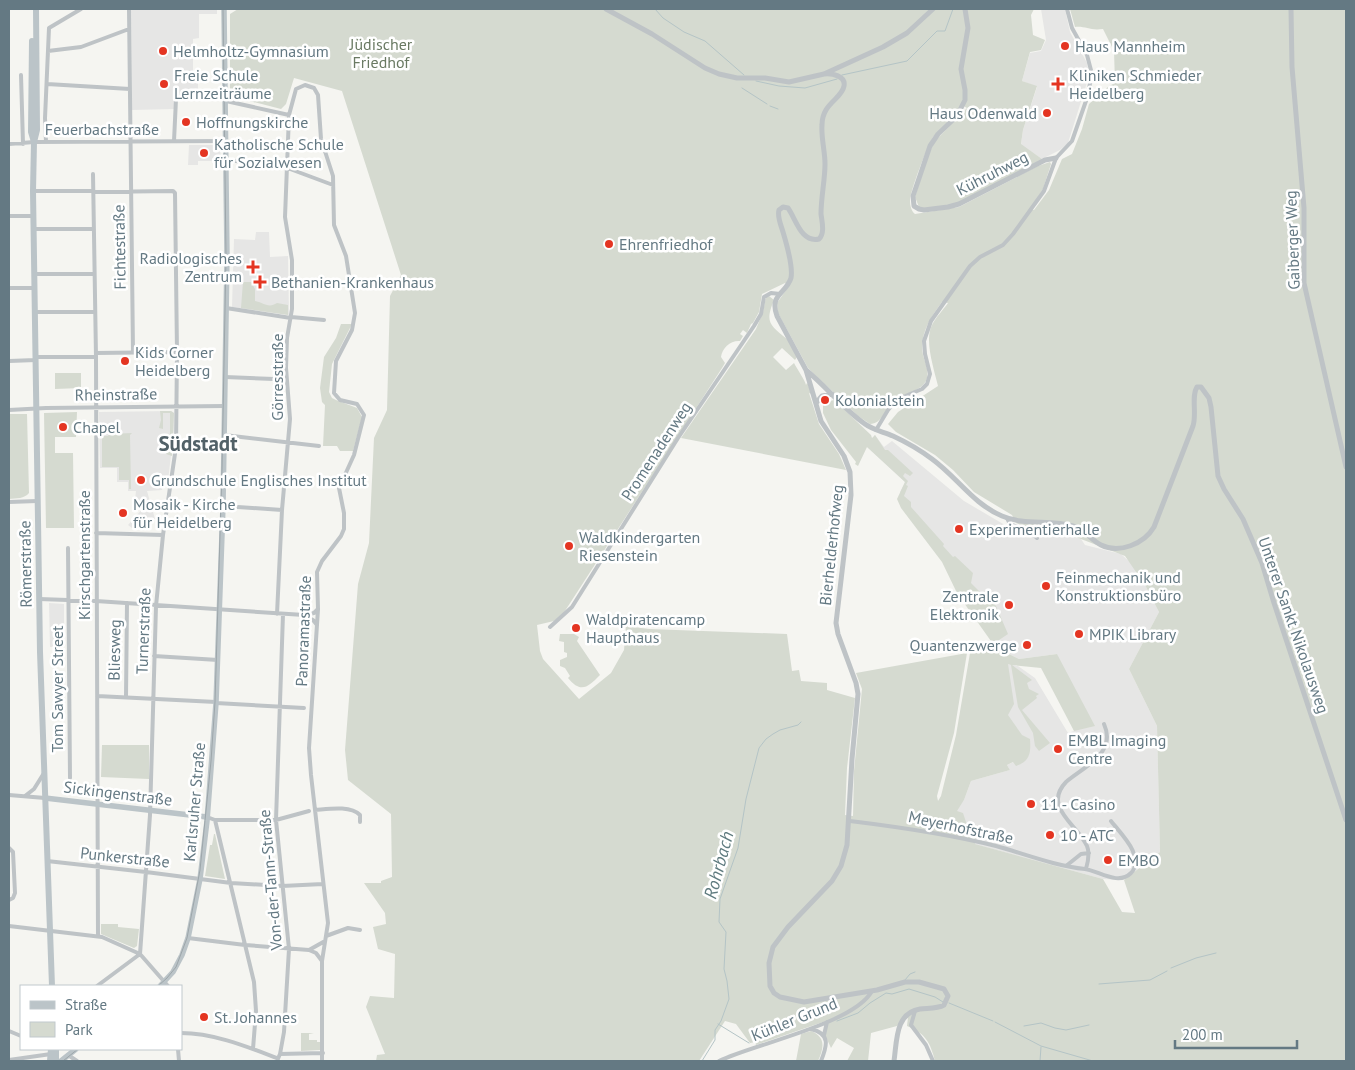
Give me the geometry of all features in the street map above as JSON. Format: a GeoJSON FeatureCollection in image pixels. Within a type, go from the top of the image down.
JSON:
{"type":"FeatureCollection","features":[{"type":"Feature","properties":{"kind":"main road","name":"Römerstraße"},"geometry":{"type":"LineString","coordinates":[[32,9],[31,132],[34,142]]}},
{"type":"Feature","properties":{"kind":"main road","name":"Römerstraße"},"geometry":{"type":"LineString","coordinates":[[36,9],[37,130],[34,142],[33,191],[37,501],[52,985]]}},
{"type":"Feature","properties":{"kind":"main road","name":"Karlsruher Straße"},"geometry":{"type":"LineString","coordinates":[[167,984],[178,966],[188,938],[200,879],[216,703],[223,506],[227,257],[224,9]]}},
{"type":"Feature","properties":{"kind":"main road","name":"Sickingenstraße"},"geometry":{"type":"LineString","coordinates":[[45,798],[207,817]]}},
{"type":"Feature","properties":{"kind":"main road"},"geometry":{"type":"LineString","coordinates":[[61,1061],[75,1050]]}},
{"type":"Feature","properties":{"kind":"street"},"geometry":{"type":"LineString","coordinates":[[46,142],[45,118],[49,28],[81,9]]}},
{"type":"Feature","properties":{"kind":"street","name":"Fichtestraße"},"geometry":{"type":"LineString","coordinates":[[129,9],[133,352]]}},
{"type":"Feature","properties":{"kind":"street"},"geometry":{"type":"LineString","coordinates":[[606,9],[645,30],[705,68],[740,79],[765,78],[792,82],[824,74],[895,40],[917,25],[933,9]]}},
{"type":"Feature","properties":{"kind":"street","name":"Kühruhweg"},"geometry":{"type":"LineString","coordinates":[[965,9],[968,31],[961,69],[965,100],[957,116],[938,134],[930,146],[914,194],[914,206],[919,210],[956,206],[1044,160],[1056,158]]}},
{"type":"Feature","properties":{"kind":"street"},"geometry":{"type":"LineString","coordinates":[[876,430],[895,402],[903,396],[922,389],[927,384],[930,374],[924,341],[931,321],[972,264],[980,257],[1003,245],[1013,234],[1044,191],[1056,158],[1072,141],[1092,77],[1089,60],[1073,31],[1067,9]]}},
{"type":"Feature","properties":{"kind":"street","name":"Gaiberger Weg"},"geometry":{"type":"LineString","coordinates":[[1291,9],[1292,67],[1304,208],[1304,283],[1346,467]]}},
{"type":"Feature","properties":{"kind":"street"},"geometry":{"type":"LineString","coordinates":[[48,52],[87,45],[129,29]]}},
{"type":"Feature","properties":{"kind":"street","name":"Bierhelderhofweg"},"geometry":{"type":"LineString","coordinates":[[824,74],[831,73],[840,77],[843,80],[844,86],[825,110],[822,121],[825,163],[821,210],[822,233],[819,240],[811,239],[796,226],[788,208],[783,207],[779,210],[778,215],[791,274],[789,282],[775,304],[777,315],[806,370],[824,427],[846,460],[851,482],[836,620],[837,630],[858,694],[851,774],[850,821],[846,852],[836,876],[825,890],[788,927],[773,947],[769,963],[770,984],[772,990],[778,996],[801,1002],[872,990],[895,983],[909,982],[939,986],[946,991],[948,998],[944,1005],[915,1010]]}},
{"type":"Feature","properties":{"kind":"street"},"geometry":{"type":"LineString","coordinates":[[21,75],[24,144]]}},
{"type":"Feature","properties":{"kind":"street"},"geometry":{"type":"LineString","coordinates":[[47,84],[130,89]]}},
{"type":"Feature","properties":{"kind":"street","name":"Panoramastraße"},"geometry":{"type":"LineString","coordinates":[[289,115],[296,89],[305,85],[314,88],[318,95],[321,139],[331,169],[334,225],[346,256],[355,317],[352,330],[336,361],[334,392],[340,400],[358,406],[363,412],[364,418],[354,455],[339,488],[344,513],[344,529],[322,561],[317,572],[318,609],[310,748],[328,923],[322,961],[322,1061]]}},
{"type":"Feature","properties":{"kind":"street"},"geometry":{"type":"LineString","coordinates":[[174,141],[176,99]]}},
{"type":"Feature","properties":{"kind":"street"},"geometry":{"type":"LineString","coordinates":[[226,101],[289,115]]}},
{"type":"Feature","properties":{"kind":"street","name":"Görresstraße"},"geometry":{"type":"LineString","coordinates":[[277,614],[282,510],[290,411],[286,368],[287,338],[291,317],[292,260],[285,217],[289,115]]}},
{"type":"Feature","properties":{"kind":"street","name":"Feuerbachstraße"},"geometry":{"type":"LineString","coordinates":[[9,144],[34,142],[226,141]]}},
{"type":"Feature","properties":{"kind":"street"},"geometry":{"type":"LineString","coordinates":[[227,160],[287,167],[333,185]]}},
{"type":"Feature","properties":{"kind":"street","name":"Kirschgartenstraße"},"geometry":{"type":"LineString","coordinates":[[93,174],[96,355],[98,936]]}},
{"type":"Feature","properties":{"kind":"street"},"geometry":{"type":"LineString","coordinates":[[33,191],[131,192]]}},
{"type":"Feature","properties":{"kind":"street","name":"Turnerstraße"},"geometry":{"type":"LineString","coordinates":[[131,192],[175,192],[176,257],[176,447],[163,534],[156,606],[150,811],[140,954]]}},
{"type":"Feature","properties":{"kind":"street"},"geometry":{"type":"LineString","coordinates":[[9,216],[34,216]]}},
{"type":"Feature","properties":{"kind":"street"},"geometry":{"type":"LineString","coordinates":[[34,229],[94,229]]}},
{"type":"Feature","properties":{"kind":"street"},"geometry":{"type":"LineString","coordinates":[[176,257],[227,257]]}},
{"type":"Feature","properties":{"kind":"street"},"geometry":{"type":"LineString","coordinates":[[34,274],[94,274]]}},
{"type":"Feature","properties":{"kind":"street"},"geometry":{"type":"LineString","coordinates":[[9,288],[35,288]]}},
{"type":"Feature","properties":{"kind":"street","name":"Promenadenweg"},"geometry":{"type":"LineString","coordinates":[[550,627],[572,607],[678,438],[752,331],[760,317],[764,297],[771,293],[780,294]]}},
{"type":"Feature","properties":{"kind":"street"},"geometry":{"type":"LineString","coordinates":[[226,308],[324,320]]}},
{"type":"Feature","properties":{"kind":"street"},"geometry":{"type":"LineString","coordinates":[[35,312],[94,312]]}},
{"type":"Feature","properties":{"kind":"street"},"geometry":{"type":"LineString","coordinates":[[9,360],[133,352],[177,352]]}},
{"type":"Feature","properties":{"kind":"street"},"geometry":{"type":"LineString","coordinates":[[806,370],[864,424],[900,440],[928,456],[940,465],[978,502],[1007,518],[1010,524],[1033,533],[1037,538]]}},
{"type":"Feature","properties":{"kind":"street"},"geometry":{"type":"LineString","coordinates":[[225,377],[274,378]]}},
{"type":"Feature","properties":{"kind":"street","name":"Unterer Sankt Nikolausweg"},"geometry":{"type":"LineString","coordinates":[[1007,518],[1072,526],[1080,529],[1099,544],[1108,547],[1129,546],[1143,540],[1150,534],[1157,522],[1188,439],[1195,417],[1194,391],[1198,387],[1206,392],[1211,404],[1220,481],[1241,514],[1262,563],[1346,820]]}},
{"type":"Feature","properties":{"kind":"street"},"geometry":{"type":"LineString","coordinates":[[816,404],[822,396],[832,394]]}},
{"type":"Feature","properties":{"kind":"street","name":"Rheinstraße"},"geometry":{"type":"LineString","coordinates":[[9,410],[224,406]]}},
{"type":"Feature","properties":{"kind":"street"},"geometry":{"type":"LineString","coordinates":[[224,435],[319,446]]}},
{"type":"Feature","properties":{"kind":"street"},"geometry":{"type":"LineString","coordinates":[[9,502],[37,501]]}},
{"type":"Feature","properties":{"kind":"street"},"geometry":{"type":"LineString","coordinates":[[223,506],[282,510]]}},
{"type":"Feature","properties":{"kind":"street"},"geometry":{"type":"LineString","coordinates":[[165,521],[222,523]]}},
{"type":"Feature","properties":{"kind":"street"},"geometry":{"type":"LineString","coordinates":[[96,533],[163,534]]}},
{"type":"Feature","properties":{"kind":"street","name":"Tom Sawyer Street"},"geometry":{"type":"LineString","coordinates":[[68,548],[70,778]]}},
{"type":"Feature","properties":{"kind":"street"},"geometry":{"type":"LineString","coordinates":[[39,600],[96,601],[304,615],[314,613],[318,609]]}},
{"type":"Feature","properties":{"kind":"street","name":"Bliesweg"},"geometry":{"type":"LineString","coordinates":[[126,697],[127,603]]}},
{"type":"Feature","properties":{"kind":"street","name":"Von-der-Tann-Straße"},"geometry":{"type":"LineString","coordinates":[[278,1058],[284,1032],[289,949],[276,820],[283,614]]}},
{"type":"Feature","properties":{"kind":"street"},"geometry":{"type":"LineString","coordinates":[[304,615],[317,625]]}},
{"type":"Feature","properties":{"kind":"street"},"geometry":{"type":"LineString","coordinates":[[154,656],[218,660]]}},
{"type":"Feature","properties":{"kind":"street"},"geometry":{"type":"LineString","coordinates":[[97,696],[304,708]]}},
{"type":"Feature","properties":{"kind":"street"},"geometry":{"type":"LineString","coordinates":[[1086,869],[1089,852],[1084,841],[1063,814],[1059,806],[1059,796],[1066,782],[1102,752],[1108,736],[1104,724]]}},
{"type":"Feature","properties":{"kind":"street","name":"Sickingenstraße"},"geometry":{"type":"LineString","coordinates":[[25,796],[34,789],[44,773]]}},
{"type":"Feature","properties":{"kind":"street","name":"Sickingenstraße"},"geometry":{"type":"LineString","coordinates":[[9,795],[45,798]]}},
{"type":"Feature","properties":{"kind":"street"},"geometry":{"type":"LineString","coordinates":[[315,810],[337,809],[355,811],[360,815],[360,822]]}},
{"type":"Feature","properties":{"kind":"street"},"geometry":{"type":"LineString","coordinates":[[207,817],[216,820],[276,820],[310,811]]}},
{"type":"Feature","properties":{"kind":"street"},"geometry":{"type":"LineString","coordinates":[[216,820],[255,991],[256,1011],[253,1049]]}},
{"type":"Feature","properties":{"kind":"street","name":"Meyerhofstraße"},"geometry":{"type":"LineString","coordinates":[[850,821],[958,837],[1119,878],[1130,874],[1136,859],[1133,850],[1111,820]]}},
{"type":"Feature","properties":{"kind":"street"},"geometry":{"type":"LineString","coordinates":[[9,848],[14,854],[15,893],[13,898],[9,900]]}},
{"type":"Feature","properties":{"kind":"street"},"geometry":{"type":"LineString","coordinates":[[1066,866],[1081,854],[1089,852]]}},
{"type":"Feature","properties":{"kind":"street","name":"Punkerstraße"},"geometry":{"type":"LineString","coordinates":[[48,861],[231,883],[282,886],[323,884]]}},
{"type":"Feature","properties":{"kind":"street"},"geometry":{"type":"LineString","coordinates":[[9,926],[98,936],[140,954],[167,984]]}},
{"type":"Feature","properties":{"kind":"street"},"geometry":{"type":"LineString","coordinates":[[309,950],[325,938],[348,928],[360,930]]}},
{"type":"Feature","properties":{"kind":"street"},"geometry":{"type":"LineString","coordinates":[[188,938],[309,950],[322,961]]}},
{"type":"Feature","properties":{"kind":"street"},"geometry":{"type":"LineString","coordinates":[[98,985],[140,954]]}},
{"type":"Feature","properties":{"kind":"street","name":"Kühler Grund"},"geometry":{"type":"LineString","coordinates":[[719,1061],[827,1022],[863,1001],[872,990]]}},
{"type":"Feature","properties":{"kind":"street"},"geometry":{"type":"LineString","coordinates":[[894,1061],[900,1023],[906,1015],[915,1010]]}},
{"type":"Feature","properties":{"kind":"street"},"geometry":{"type":"LineString","coordinates":[[915,1010],[911,1025],[926,1045],[933,1061]]}},
{"type":"Feature","properties":{"kind":"street"},"geometry":{"type":"LineString","coordinates":[[821,1061],[826,1046],[824,1035],[827,1022]]}},
{"type":"Feature","properties":{"kind":"street"},"geometry":{"type":"LineString","coordinates":[[810,1029],[824,1035]]}},
{"type":"Feature","properties":{"kind":"street"},"geometry":{"type":"LineString","coordinates":[[182,1033],[202,1034],[278,1058],[323,1053]]}},
{"type":"Feature","properties":{"kind":"street"},"geometry":{"type":"LineString","coordinates":[[9,1060],[51,1055]]}},
{"type":"Feature","properties":{"kind":"street"},"geometry":{"type":"LineString","coordinates":[[68,1055],[77,1061]]}},
{"type":"Feature","properties":{"kind":"shaded area","name":"Helmholtz-Gymnasium"},"geometry":{"type":"Polygon","coordinates":[[[131,9],[217,9],[217,14],[199,14],[199,38],[193,39],[193,78],[198,79],[198,99],[174,99],[174,109],[132,110],[131,9]]]}},
{"type":"Feature","properties":{"kind":"shaded area","name":"Kliniken Schmieder Heidelberg"},"geometry":{"type":"Polygon","coordinates":[[[1041,9],[1065,9],[1070,32],[1087,63],[1089,76],[1068,143],[1060,150],[1042,159],[1021,145],[1023,130],[1037,87],[1022,81],[1030,53],[1041,51],[1046,40],[1041,9]]]}},
{"type":"Feature","properties":{"kind":"shaded area","name":"Katholische Schule für Sozialwesen"},"geometry":{"type":"Polygon","coordinates":[[[189,145],[221,145],[220,161],[198,161],[198,165],[188,165],[189,145]]]}},
{"type":"Feature","properties":{"kind":"shaded area","name":"Bethanien-Krankenhaus"},"geometry":{"type":"Polygon","coordinates":[[[256,232],[269,232],[270,257],[288,256],[289,315],[232,307],[234,239],[255,240],[256,232]]]}},
{"type":"Feature","properties":{"kind":"shaded area"},"geometry":{"type":"Polygon","coordinates":[[[171,411],[174,413],[174,429],[168,481],[163,485],[162,490],[147,491],[155,519],[143,519],[143,528],[132,528],[128,525],[143,508],[135,500],[136,491],[128,491],[128,482],[117,482],[117,468],[100,468],[99,412],[171,411]]]}},
{"type":"Feature","properties":{"kind":"shaded area"},"geometry":{"type":"Polygon","coordinates":[[[875,435],[884,447],[892,441],[964,501],[1027,538],[1042,530],[1051,530],[1081,539],[1085,545],[1121,554],[1132,564],[1145,585],[1159,612],[1129,669],[1157,726],[1160,852],[1124,880],[1103,879],[974,844],[976,838],[965,828],[956,811],[964,800],[971,781],[1010,770],[1007,765],[1029,755],[1029,739],[986,739],[1008,664],[1018,666],[1035,678],[1068,733],[1074,731],[1057,654],[1019,659],[1001,650],[900,492],[905,482],[867,447],[875,435]]]}},
{"type":"Feature","properties":{"kind":"shaded area"},"geometry":{"type":"Polygon","coordinates":[[[49,603],[64,604],[64,647],[50,647],[49,603]]]}},
{"type":"Feature","properties":{"kind":"green space","name":"Jüdischer Friedhof"},"geometry":{"type":"Polygon","coordinates":[[[238,9],[1034,9],[1031,15],[1033,35],[1045,40],[1041,50],[1030,52],[1022,81],[1037,86],[1023,130],[1021,144],[1042,159],[964,200],[947,206],[919,207],[915,197],[929,153],[935,141],[967,108],[962,105],[953,118],[936,133],[927,149],[910,200],[915,214],[959,207],[1038,166],[1050,162],[1043,189],[1030,209],[1034,210],[1049,190],[1062,159],[1072,154],[1089,104],[1115,83],[1114,51],[1103,29],[1075,27],[1070,9],[1346,9],[1346,1061],[935,1061],[926,1039],[919,1032],[907,1026],[908,1017],[897,1026],[871,1033],[868,1061],[847,1061],[854,1048],[837,1038],[831,1048],[825,1035],[828,1023],[826,1021],[756,1045],[755,1042],[750,1043],[736,1024],[725,1021],[699,1061],[376,1061],[377,1055],[385,1054],[366,1007],[370,996],[394,998],[395,954],[378,949],[373,927],[386,924],[385,913],[364,883],[381,883],[381,881],[392,877],[391,814],[348,780],[345,750],[358,584],[369,543],[374,438],[387,410],[390,296],[401,275],[342,91],[294,78],[286,104],[281,109],[230,96],[230,14],[238,9]],[[785,283],[762,294],[759,312],[747,333],[743,330],[740,334],[743,336],[740,341],[730,343],[723,351],[721,357],[725,363],[722,368],[563,614],[554,621],[537,625],[540,651],[543,659],[579,699],[611,673],[624,650],[626,626],[649,629],[787,634],[792,671],[799,670],[801,681],[827,683],[827,690],[855,698],[847,768],[845,815],[853,816],[854,771],[862,689],[856,673],[967,653],[954,733],[937,796],[938,801],[941,796],[956,735],[970,653],[991,648],[1001,650],[1019,659],[1057,654],[1095,726],[1074,731],[1041,668],[1012,665],[1032,680],[1027,683],[1029,689],[1039,694],[1036,696],[1037,698],[1022,710],[1050,743],[1039,751],[1035,746],[1033,733],[1018,707],[1011,665],[1008,664],[1014,704],[1008,715],[1022,735],[1030,739],[1029,756],[1021,764],[1016,766],[1013,762],[1007,765],[1010,770],[971,781],[964,800],[957,811],[963,813],[966,822],[965,828],[982,832],[981,837],[976,838],[975,844],[1103,879],[1122,912],[1135,913],[1124,880],[1160,852],[1157,726],[1129,669],[1159,612],[1145,585],[1125,556],[1081,539],[1051,530],[1032,529],[1016,523],[1012,515],[974,492],[953,470],[935,455],[896,432],[888,424],[898,412],[938,386],[929,338],[934,322],[948,303],[942,302],[926,327],[922,348],[928,372],[925,383],[898,398],[891,404],[881,419],[870,424],[858,416],[808,368],[778,313],[777,303],[789,286],[785,283]]]}},
{"type":"Feature","properties":{"kind":"green space"},"geometry":{"type":"Polygon","coordinates":[[[243,282],[251,282],[255,289],[255,301],[268,305],[277,303],[288,305],[288,315],[241,308],[243,282]]]}},
{"type":"Feature","properties":{"kind":"green space"},"geometry":{"type":"Polygon","coordinates":[[[769,296],[774,300],[769,318],[770,322],[788,341],[797,357],[795,360],[782,348],[773,357],[786,370],[794,363],[806,385],[808,384],[819,424],[839,454],[846,470],[681,438],[756,329],[763,312],[766,297],[769,296]]]}},
{"type":"Feature","properties":{"kind":"green space"},"geometry":{"type":"Polygon","coordinates":[[[341,324],[352,324],[332,364],[329,392],[332,398],[357,408],[362,417],[353,451],[340,451],[337,446],[323,446],[325,405],[322,402],[320,388],[324,357],[336,338],[341,324]]]}},
{"type":"Feature","properties":{"kind":"green space"},"geometry":{"type":"Polygon","coordinates":[[[55,373],[81,373],[81,388],[55,389],[55,373]]]}},
{"type":"Feature","properties":{"kind":"green space"},"geometry":{"type":"Polygon","coordinates":[[[834,400],[872,438],[875,435],[885,450],[888,450],[913,473],[910,476],[905,473],[903,476],[908,481],[904,496],[911,502],[911,507],[944,544],[943,546],[973,573],[971,583],[984,596],[988,596],[996,606],[1008,634],[993,644],[957,593],[942,562],[901,508],[897,499],[905,482],[867,447],[858,466],[855,464],[856,462],[831,430],[823,413],[823,403],[834,400]]]}},
{"type":"Feature","properties":{"kind":"green space"},"geometry":{"type":"Polygon","coordinates":[[[160,411],[171,411],[174,413],[172,456],[166,454],[167,434],[170,434],[170,413],[163,413],[163,429],[159,428],[161,420],[160,411]]]}},
{"type":"Feature","properties":{"kind":"green space"},"geometry":{"type":"Polygon","coordinates":[[[77,412],[76,437],[55,437],[55,453],[73,453],[74,528],[46,528],[44,413],[77,412]]]}},
{"type":"Feature","properties":{"kind":"green space"},"geometry":{"type":"Polygon","coordinates":[[[9,414],[27,414],[29,493],[23,497],[9,499],[9,414]]]}},
{"type":"Feature","properties":{"kind":"green space"},"geometry":{"type":"Polygon","coordinates":[[[132,433],[130,435],[131,489],[129,489],[129,480],[119,480],[119,467],[102,467],[102,436],[132,433]]]}},
{"type":"Feature","properties":{"kind":"green space"},"geometry":{"type":"Polygon","coordinates":[[[560,634],[574,634],[579,637],[577,641],[600,675],[592,683],[584,687],[577,686],[568,678],[570,676],[565,668],[560,666],[560,660],[567,657],[567,653],[564,652],[564,642],[559,641],[560,634]]]}},
{"type":"Feature","properties":{"kind":"green space"},"geometry":{"type":"Polygon","coordinates":[[[102,745],[149,745],[149,779],[101,777],[102,745]]]}},
{"type":"Feature","properties":{"kind":"green space"},"geometry":{"type":"Polygon","coordinates":[[[214,834],[225,879],[205,876],[210,845],[212,845],[214,834]]]}},
{"type":"Feature","properties":{"kind":"green space"},"geometry":{"type":"Polygon","coordinates":[[[101,924],[118,924],[118,927],[139,929],[137,946],[134,948],[101,934],[101,924]]]}},
{"type":"Feature","properties":{"kind":"green space"},"geometry":{"type":"Polygon","coordinates":[[[811,1031],[819,1036],[822,1043],[822,1052],[818,1061],[796,1061],[801,1034],[811,1031]]]}},
{"type":"Feature","properties":{"kind":"green space"},"geometry":{"type":"Polygon","coordinates":[[[301,1033],[314,1033],[309,1034],[309,1040],[320,1042],[320,1050],[301,1051],[301,1033]]]}},
{"type":"Feature","properties":{"kind":"waterway"},"geometry":{"type":"LineString","coordinates":[[655,9],[663,18],[684,32],[705,41],[744,75]]}},
{"type":"Feature","properties":{"kind":"waterway"},"geometry":{"type":"LineString","coordinates":[[842,75],[907,61],[937,31],[945,31],[953,9]]}},
{"type":"Feature","properties":{"kind":"waterway"},"geometry":{"type":"LineString","coordinates":[[756,81],[779,86],[805,88],[837,79]]}},
{"type":"Feature","properties":{"kind":"waterway"},"geometry":{"type":"LineString","coordinates":[[742,88],[767,104]]}},
{"type":"Feature","properties":{"kind":"waterway"},"geometry":{"type":"LineString","coordinates":[[770,106],[778,109]]}},
{"type":"Feature","properties":{"kind":"waterway","name":"Rohrbach"},"geometry":{"type":"LineString","coordinates":[[702,1061],[715,1040],[715,1030],[721,1021],[729,999],[724,969],[726,932],[719,922],[720,899],[738,848],[746,799],[759,748],[773,734],[798,725],[801,722]]}},
{"type":"Feature","properties":{"kind":"waterway"},"geometry":{"type":"LineString","coordinates":[[1171,968],[1196,958],[1216,953]]}},
{"type":"Feature","properties":{"kind":"waterway"},"geometry":{"type":"LineString","coordinates":[[1099,984],[1150,980],[1167,971]]}},
{"type":"Feature","properties":{"kind":"waterway"},"geometry":{"type":"LineString","coordinates":[[905,980],[910,974],[915,972]]}},
{"type":"Feature","properties":{"kind":"waterway"},"geometry":{"type":"LineString","coordinates":[[837,1021],[858,1013],[886,993],[892,994],[909,989],[935,997],[943,1002]]}},
{"type":"Feature","properties":{"kind":"waterway"},"geometry":{"type":"LineString","coordinates":[[949,1003],[993,1021]]}},
{"type":"Feature","properties":{"kind":"waterway"},"geometry":{"type":"LineString","coordinates":[[995,1022],[1041,1046],[1093,1061]]}},
{"type":"Feature","properties":{"kind":"waterway"},"geometry":{"type":"LineString","coordinates":[[1024,1026],[1041,1023],[1066,1030],[1089,1025]]}},
{"type":"Feature","properties":{"kind":"waterway"},"geometry":{"type":"LineString","coordinates":[[718,1024],[749,1043]]}},
{"type":"Feature","properties":{"kind":"waterway"},"geometry":{"type":"LineString","coordinates":[[1040,1061],[1041,1047]]}},
{"type":"Feature","properties":{"kind":"tram line"},"geometry":{"type":"LineString","coordinates":[[159,985],[176,967],[187,938],[200,870],[215,702],[226,257],[223,9]]}},
{"type":"Feature","properties":{"kind":"tram line"},"geometry":{"type":"LineString","coordinates":[[63,1061],[77,1050]]}},
{"type":"Feature","properties":{"kind":"place","name":"Haus Mannheim"},"geometry":{"type":"Point","coordinates":[1065,46]}},
{"type":"Feature","properties":{"kind":"place","name":"Helmholtz-Gymnasium"},"geometry":{"type":"Point","coordinates":[163,51]}},
{"type":"Feature","properties":{"kind":"place","name":"Freie Schule Lernzeiträume"},"geometry":{"type":"Point","coordinates":[164,84]}},
{"type":"Feature","properties":{"kind":"place","name":"Kliniken Schmieder Heidelberg"},"geometry":{"type":"Point","coordinates":[1058,84]}},
{"type":"Feature","properties":{"kind":"place","name":"Haus Odenwald"},"geometry":{"type":"Point","coordinates":[1047,113]}},
{"type":"Feature","properties":{"kind":"place","name":"Hoffnungskirche"},"geometry":{"type":"Point","coordinates":[186,122]}},
{"type":"Feature","properties":{"kind":"place","name":"Katholische Schule für Sozialwesen"},"geometry":{"type":"Point","coordinates":[204,153]}},
{"type":"Feature","properties":{"kind":"place","name":"Ehrenfriedhof"},"geometry":{"type":"Point","coordinates":[609,244]}},
{"type":"Feature","properties":{"kind":"place","name":"Radiologisches Zentrum"},"geometry":{"type":"Point","coordinates":[253,267]}},
{"type":"Feature","properties":{"kind":"place","name":"Bethanien-Krankenhaus"},"geometry":{"type":"Point","coordinates":[260,282]}},
{"type":"Feature","properties":{"kind":"place","name":"Kids Corner Heidelberg"},"geometry":{"type":"Point","coordinates":[125,361]}},
{"type":"Feature","properties":{"kind":"place","name":"Kolonialstein"},"geometry":{"type":"Point","coordinates":[825,400]}},
{"type":"Feature","properties":{"kind":"place","name":"Chapel"},"geometry":{"type":"Point","coordinates":[63,427]}},
{"type":"Feature","properties":{"kind":"place","name":"Grundschule Englisches Institut"},"geometry":{"type":"Point","coordinates":[141,480]}},
{"type":"Feature","properties":{"kind":"place","name":"Mosaik - Kirche für Heidelberg"},"geometry":{"type":"Point","coordinates":[123,513]}},
{"type":"Feature","properties":{"kind":"place","name":"Experimentierhalle"},"geometry":{"type":"Point","coordinates":[959,529]}},
{"type":"Feature","properties":{"kind":"place","name":"Waldkindergarten Riesenstein"},"geometry":{"type":"Point","coordinates":[569,546]}},
{"type":"Feature","properties":{"kind":"place","name":"Feinmechanik und Konstruktionsbüro"},"geometry":{"type":"Point","coordinates":[1046,586]}},
{"type":"Feature","properties":{"kind":"place","name":"Zentrale Elektronik"},"geometry":{"type":"Point","coordinates":[1009,605]}},
{"type":"Feature","properties":{"kind":"place","name":"Waldpiratencamp Haupthaus"},"geometry":{"type":"Point","coordinates":[576,628]}},
{"type":"Feature","properties":{"kind":"place","name":"MPIK Library"},"geometry":{"type":"Point","coordinates":[1079,634]}},
{"type":"Feature","properties":{"kind":"place","name":"Quantenzwerge"},"geometry":{"type":"Point","coordinates":[1027,645]}},
{"type":"Feature","properties":{"kind":"place","name":"EMBL Imaging Centre"},"geometry":{"type":"Point","coordinates":[1058,749]}},
{"type":"Feature","properties":{"kind":"place","name":"11 - Casino"},"geometry":{"type":"Point","coordinates":[1031,804]}},
{"type":"Feature","properties":{"kind":"place","name":"10 - ATC"},"geometry":{"type":"Point","coordinates":[1050,835]}},
{"type":"Feature","properties":{"kind":"place","name":"EMBO"},"geometry":{"type":"Point","coordinates":[1108,860]}},
{"type":"Feature","properties":{"kind":"place","name":"St. Johannes"},"geometry":{"type":"Point","coordinates":[204,1017]}},
{"type":"Feature","properties":{"kind":"district","name":"Südstadt"},"geometry":{"type":"Point","coordinates":[198,444]}}]}
